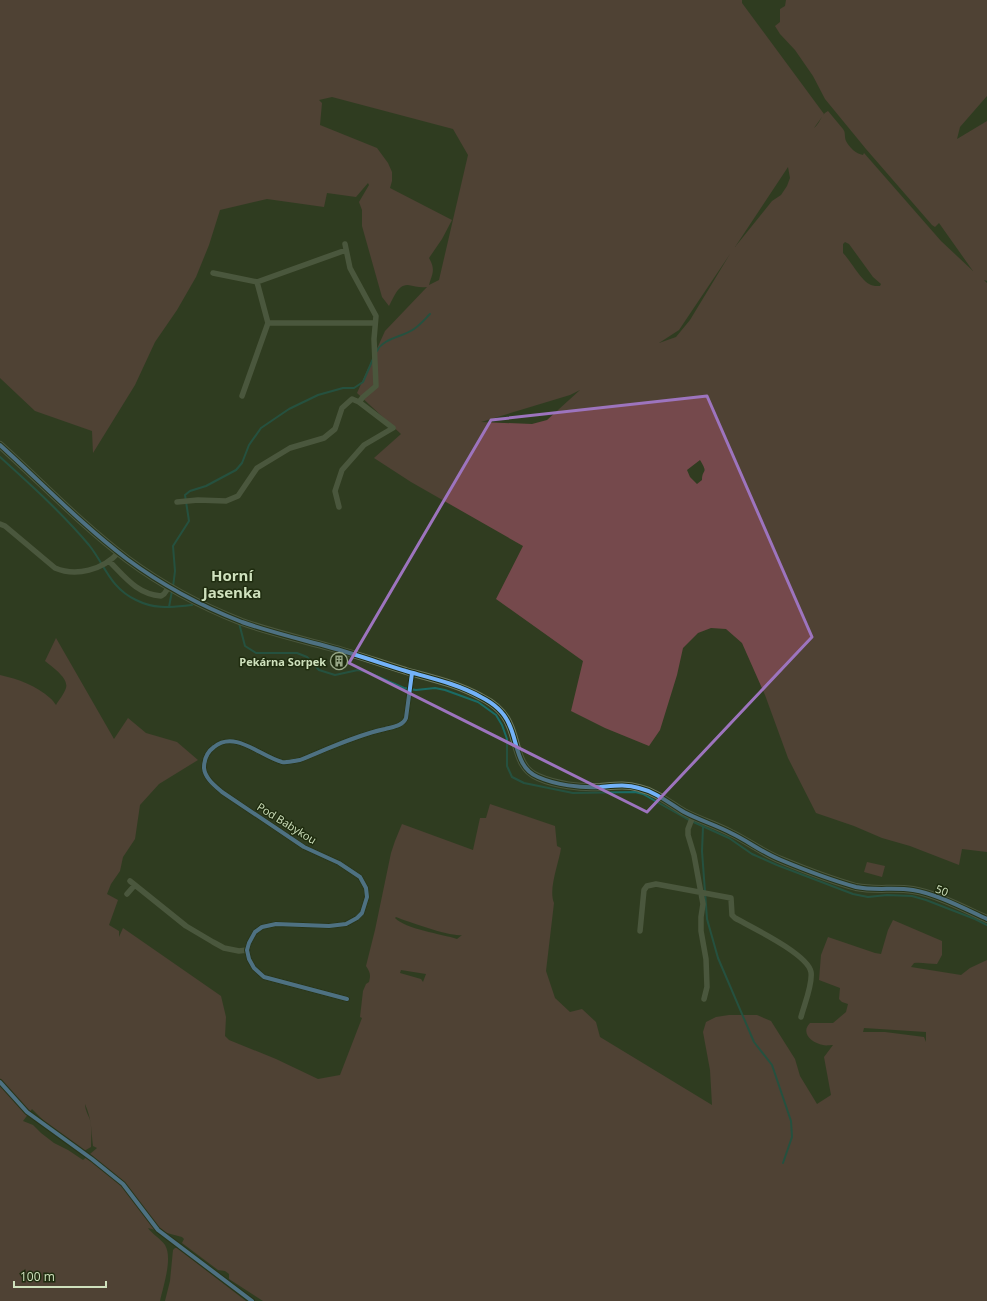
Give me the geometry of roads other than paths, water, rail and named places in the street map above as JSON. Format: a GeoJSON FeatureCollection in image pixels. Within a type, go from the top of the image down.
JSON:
{"type":"FeatureCollection","features":[{"type":"Feature","properties":{"kind":"street"},"geometry":{"type":"LineString","coordinates":[[345,244],[350,268],[376,316],[374,339],[376,386],[359,402]]}},
{"type":"Feature","properties":{"kind":"street"},"geometry":{"type":"LineString","coordinates":[[214,273],[257,282],[346,250]]}},
{"type":"Feature","properties":{"kind":"street"},"geometry":{"type":"LineString","coordinates":[[242,396],[268,323],[257,282]]}},
{"type":"Feature","properties":{"kind":"street"},"geometry":{"type":"LineString","coordinates":[[268,323],[375,323]]}},
{"type":"Feature","properties":{"kind":"street"},"geometry":{"type":"LineString","coordinates":[[177,502],[198,500],[226,501],[238,496],[257,468],[290,448],[324,438],[335,429],[342,408],[352,400],[359,402],[392,428],[364,445],[342,470],[335,491],[339,507]]}},
{"type":"Feature","properties":{"kind":"street","name":"50"},"geometry":{"type":"LineString","coordinates":[[0,445],[119,552],[146,572],[208,607],[248,624],[412,672],[464,689],[479,696],[496,707],[504,715],[510,724],[523,764],[528,771],[535,776],[577,786],[622,786],[640,788],[657,794],[692,818],[732,833],[780,860],[856,887],[874,889],[908,889],[924,893],[964,908],[987,919]]}},
{"type":"Feature","properties":{"kind":"street"},"geometry":{"type":"LineString","coordinates":[[0,524],[5,526],[54,568],[63,571],[73,572],[98,567],[109,561],[119,552]]}},
{"type":"Feature","properties":{"kind":"street"},"geometry":{"type":"LineString","coordinates":[[109,561],[132,585],[141,590],[161,596],[172,588]]}},
{"type":"Feature","properties":{"kind":"street","name":"Pod Babykou"},"geometry":{"type":"LineString","coordinates":[[247,950],[252,936],[262,927],[276,924],[329,926],[346,924],[357,918],[362,913],[367,897],[366,888],[360,877],[339,863],[304,847],[217,788],[204,770],[205,757],[208,751],[220,742],[237,741],[274,759],[284,762],[300,760],[367,734],[402,724],[406,718],[412,672]]}},
{"type":"Feature","properties":{"kind":"street"},"geometry":{"type":"LineString","coordinates":[[692,818],[688,835],[694,855],[703,904],[701,931],[706,959],[707,987],[704,999]]}},
{"type":"Feature","properties":{"kind":"street"},"geometry":{"type":"LineString","coordinates":[[130,881],[134,886],[186,926],[224,948],[239,951],[247,950],[254,968],[264,977],[347,999]]}},
{"type":"Feature","properties":{"kind":"street"},"geometry":{"type":"LineString","coordinates":[[640,931],[644,890],[647,886],[656,884],[731,898],[732,915],[735,918],[768,936],[803,960],[811,970],[812,979],[801,1017]]}},
{"type":"Feature","properties":{"kind":"street"},"geometry":{"type":"LineString","coordinates":[[127,894],[134,886]]}},
{"type":"Feature","properties":{"kind":"waterway"},"geometry":{"type":"LineString","coordinates":[[377,351],[388,340],[414,329],[430,314]]}},
{"type":"Feature","properties":{"kind":"waterway"},"geometry":{"type":"LineString","coordinates":[[173,587],[175,571],[173,546],[189,521],[185,495],[190,491],[206,486],[236,470],[242,463],[249,445],[261,428],[289,409],[318,395],[343,388],[354,388],[363,382],[373,359]]}},
{"type":"Feature","properties":{"kind":"waterway"},"geometry":{"type":"LineString","coordinates":[[0,457],[79,533],[95,553],[114,583],[127,595],[143,603],[157,607],[192,605]]}},
{"type":"Feature","properties":{"kind":"waterway"},"geometry":{"type":"LineString","coordinates":[[169,607],[172,591]]}},
{"type":"Feature","properties":{"kind":"waterway"},"geometry":{"type":"LineString","coordinates":[[239,623],[245,646],[256,653],[297,653],[307,657],[319,670],[335,675],[358,670],[367,672],[404,688],[416,690],[435,688],[478,702],[496,715],[502,725],[507,739],[507,766],[512,777],[524,783],[573,793],[635,792],[643,794],[689,820],[729,838],[752,854],[853,894],[868,897],[887,895],[912,896],[926,900],[987,925]]}},
{"type":"Feature","properties":{"kind":"waterway"},"geometry":{"type":"LineString","coordinates":[[703,827],[702,851],[707,919],[718,958],[754,1042],[772,1065],[791,1121],[792,1137],[783,1163]]}},
{"type":"Feature","properties":{"kind":"place","name":"Pekárna Sorpek"},"geometry":{"type":"Point","coordinates":[339,661]}},
{"type":"Feature","properties":{"kind":"district","name":"Horní Jasenka"},"geometry":{"type":"Point","coordinates":[232,584]}}]}
